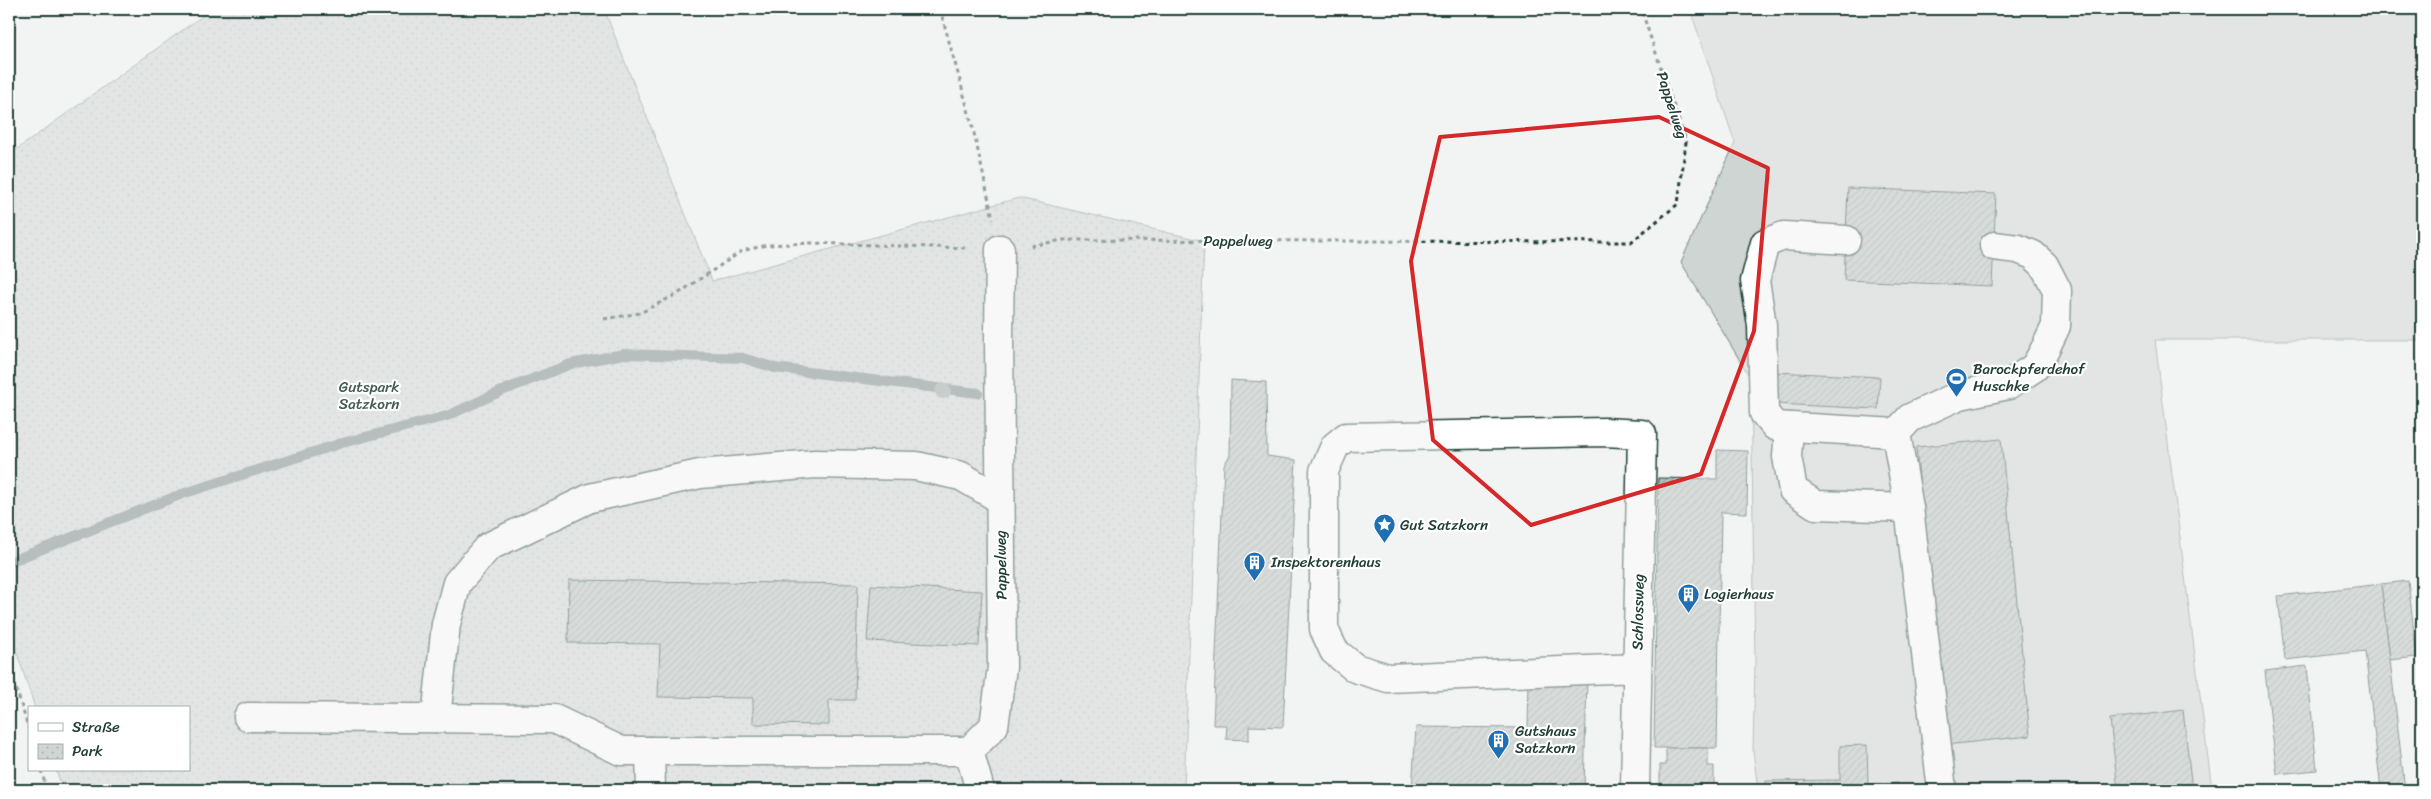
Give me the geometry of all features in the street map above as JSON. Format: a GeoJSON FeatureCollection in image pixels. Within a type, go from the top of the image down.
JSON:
{"type":"FeatureCollection","features":[{"type":"Feature","properties":{"kind":"street"},"geometry":{"type":"LineString","coordinates":[[1846,240],[1784,236],[1764,243],[1755,282],[1762,325],[1764,413],[1775,426],[1896,433]]}},
{"type":"Feature","properties":{"kind":"street"},"geometry":{"type":"LineString","coordinates":[[1896,433],[1910,418],[1960,396],[2008,386],[2035,367],[2046,348],[2056,326],[2057,290],[2053,281],[2044,265],[2033,255],[2018,249],[1994,246]]}},
{"type":"Feature","properties":{"kind":"street","name":"Pappelweg"},"geometry":{"type":"LineString","coordinates":[[970,751],[994,726],[1002,668],[1000,249]]}},
{"type":"Feature","properties":{"kind":"street"},"geometry":{"type":"LineString","coordinates":[[1789,427],[1788,457],[1792,490],[1816,505],[1909,508]]}},
{"type":"Feature","properties":{"kind":"street","name":"Schlossweg"},"geometry":{"type":"LineString","coordinates":[[1635,790],[1642,434],[1604,432],[1346,437],[1335,446],[1324,471],[1324,629],[1334,651],[1355,668],[1388,678],[1637,668]]}},
{"type":"Feature","properties":{"kind":"street"},"geometry":{"type":"LineString","coordinates":[[1896,433],[1909,508],[1942,790]]}},
{"type":"Feature","properties":{"kind":"street"},"geometry":{"type":"LineString","coordinates":[[436,718],[446,624],[457,583],[488,547],[590,498],[700,474],[815,464],[916,466],[961,476],[1000,499]]}},
{"type":"Feature","properties":{"kind":"street"},"geometry":{"type":"LineString","coordinates":[[248,717],[554,719],[622,751],[970,751],[980,790]]}},
{"type":"Feature","properties":{"kind":"street"},"geometry":{"type":"LineString","coordinates":[[650,751],[651,790]]}},
{"type":"Feature","properties":{"kind":"path"},"geometry":{"type":"LineString","coordinates":[[604,319],[640,313],[679,293],[742,251],[767,245],[811,243],[1000,249],[972,124],[940,9]]}},
{"type":"Feature","properties":{"kind":"path","name":"Pappelweg"},"geometry":{"type":"LineString","coordinates":[[1000,249],[1063,240],[1631,242],[1678,204],[1686,142],[1640,9]]}},
{"type":"Feature","properties":{"kind":"path"},"geometry":{"type":"LineString","coordinates":[[9,666],[28,727]]}},
{"type":"Feature","properties":{"kind":"path"},"geometry":{"type":"LineString","coordinates":[[42,772],[47,790]]}},
{"type":"Feature","properties":{"kind":"highlighted area"},"geometry":{"type":"Polygon","coordinates":[[[1659,117],[1768,168],[1754,331],[1701,474],[1531,525],[1433,440],[1411,261],[1440,137],[1659,117]]]}},
{"type":"Feature","properties":{"kind":"green space","name":"Gutspark Satzkorn"},"geometry":{"type":"Polygon","coordinates":[[[212,9],[604,9],[712,281],[1019,198],[1204,241],[1184,790],[63,790],[57,772],[190,772],[190,706],[34,706],[9,628],[9,155],[212,9]]]}},
{"type":"Feature","properties":{"kind":"green space","name":"Barockpferdehof Huschke"},"geometry":{"type":"Polygon","coordinates":[[[1690,9],[2422,9],[2422,340],[2155,340],[2212,790],[1758,790],[1753,751],[1755,665],[1751,379],[1681,262],[1735,143],[1690,9]]]}},
{"type":"Feature","properties":{"kind":"building"},"geometry":{"type":"Polygon","coordinates":[[[1848,188],[1996,194],[1992,286],[1844,280],[1848,188]]]}},
{"type":"Feature","properties":{"kind":"building"},"geometry":{"type":"Polygon","coordinates":[[[1775,372],[1880,377],[1878,409],[1774,404],[1775,372]]]}},
{"type":"Feature","properties":{"kind":"building","name":"Inspektorenhaus"},"geometry":{"type":"Polygon","coordinates":[[[1231,380],[1266,382],[1267,456],[1296,460],[1283,727],[1249,726],[1249,740],[1226,739],[1227,725],[1213,725],[1224,465],[1230,455],[1231,380]]]}},
{"type":"Feature","properties":{"kind":"building"},"geometry":{"type":"Polygon","coordinates":[[[2001,439],[2030,736],[1945,745],[1916,447],[2001,439]]]}},
{"type":"Feature","properties":{"kind":"building","name":"Logierhaus"},"geometry":{"type":"Polygon","coordinates":[[[1717,450],[1748,451],[1747,513],[1721,512],[1717,748],[1654,748],[1658,478],[1717,479],[1717,450]]]}},
{"type":"Feature","properties":{"kind":"building"},"geometry":{"type":"Polygon","coordinates":[[[569,580],[858,584],[855,700],[829,700],[829,725],[753,724],[753,698],[658,697],[660,644],[568,643],[569,580]]]}},
{"type":"Feature","properties":{"kind":"building"},"geometry":{"type":"Polygon","coordinates":[[[2408,581],[2417,657],[2390,660],[2381,584],[2408,581]]]}},
{"type":"Feature","properties":{"kind":"building"},"geometry":{"type":"Polygon","coordinates":[[[2381,584],[2405,790],[2381,790],[2365,651],[2285,660],[2278,596],[2381,584]]]}},
{"type":"Feature","properties":{"kind":"building"},"geometry":{"type":"Polygon","coordinates":[[[871,585],[982,591],[979,646],[867,641],[871,585]]]}},
{"type":"Feature","properties":{"kind":"building"},"geometry":{"type":"Polygon","coordinates":[[[2307,666],[2317,770],[2277,774],[2265,671],[2307,666]]]}},
{"type":"Feature","properties":{"kind":"building","name":"Gutshaus Satzkorn"},"geometry":{"type":"Polygon","coordinates":[[[1529,678],[1587,679],[1584,790],[1412,790],[1416,727],[1528,728],[1529,678]]]}},
{"type":"Feature","properties":{"kind":"building"},"geometry":{"type":"Polygon","coordinates":[[[2183,710],[2192,790],[2118,790],[2110,719],[2183,710]]]}},
{"type":"Feature","properties":{"kind":"building"},"geometry":{"type":"Polygon","coordinates":[[[1867,745],[1868,784],[1898,783],[1898,790],[1766,790],[1766,781],[1840,780],[1840,746],[1867,745]]]}},
{"type":"Feature","properties":{"kind":"building"},"geometry":{"type":"Polygon","coordinates":[[[1666,748],[1708,748],[1708,766],[1714,766],[1714,790],[1660,790],[1660,765],[1666,765],[1666,748]]]}},
{"type":"Feature","properties":{"kind":"waterway"},"geometry":{"type":"LineString","coordinates":[[9,562],[182,494],[342,443],[447,416],[504,390],[571,364],[624,354],[743,358],[775,368],[978,393]]}},
{"type":"Feature","properties":{"kind":"place","name":"Barockpferdehof Huschke"},"geometry":{"type":"Point","coordinates":[1957,397]}},
{"type":"Feature","properties":{"kind":"place","name":"Gut Satzkorn"},"geometry":{"type":"Point","coordinates":[1384,544]}},
{"type":"Feature","properties":{"kind":"place","name":"Inspektorenhaus"},"geometry":{"type":"Point","coordinates":[1255,581]}},
{"type":"Feature","properties":{"kind":"place","name":"Logierhaus"},"geometry":{"type":"Point","coordinates":[1688,613]}},
{"type":"Feature","properties":{"kind":"place","name":"Gutshaus Satzkorn"},"geometry":{"type":"Point","coordinates":[1499,759]}}]}
